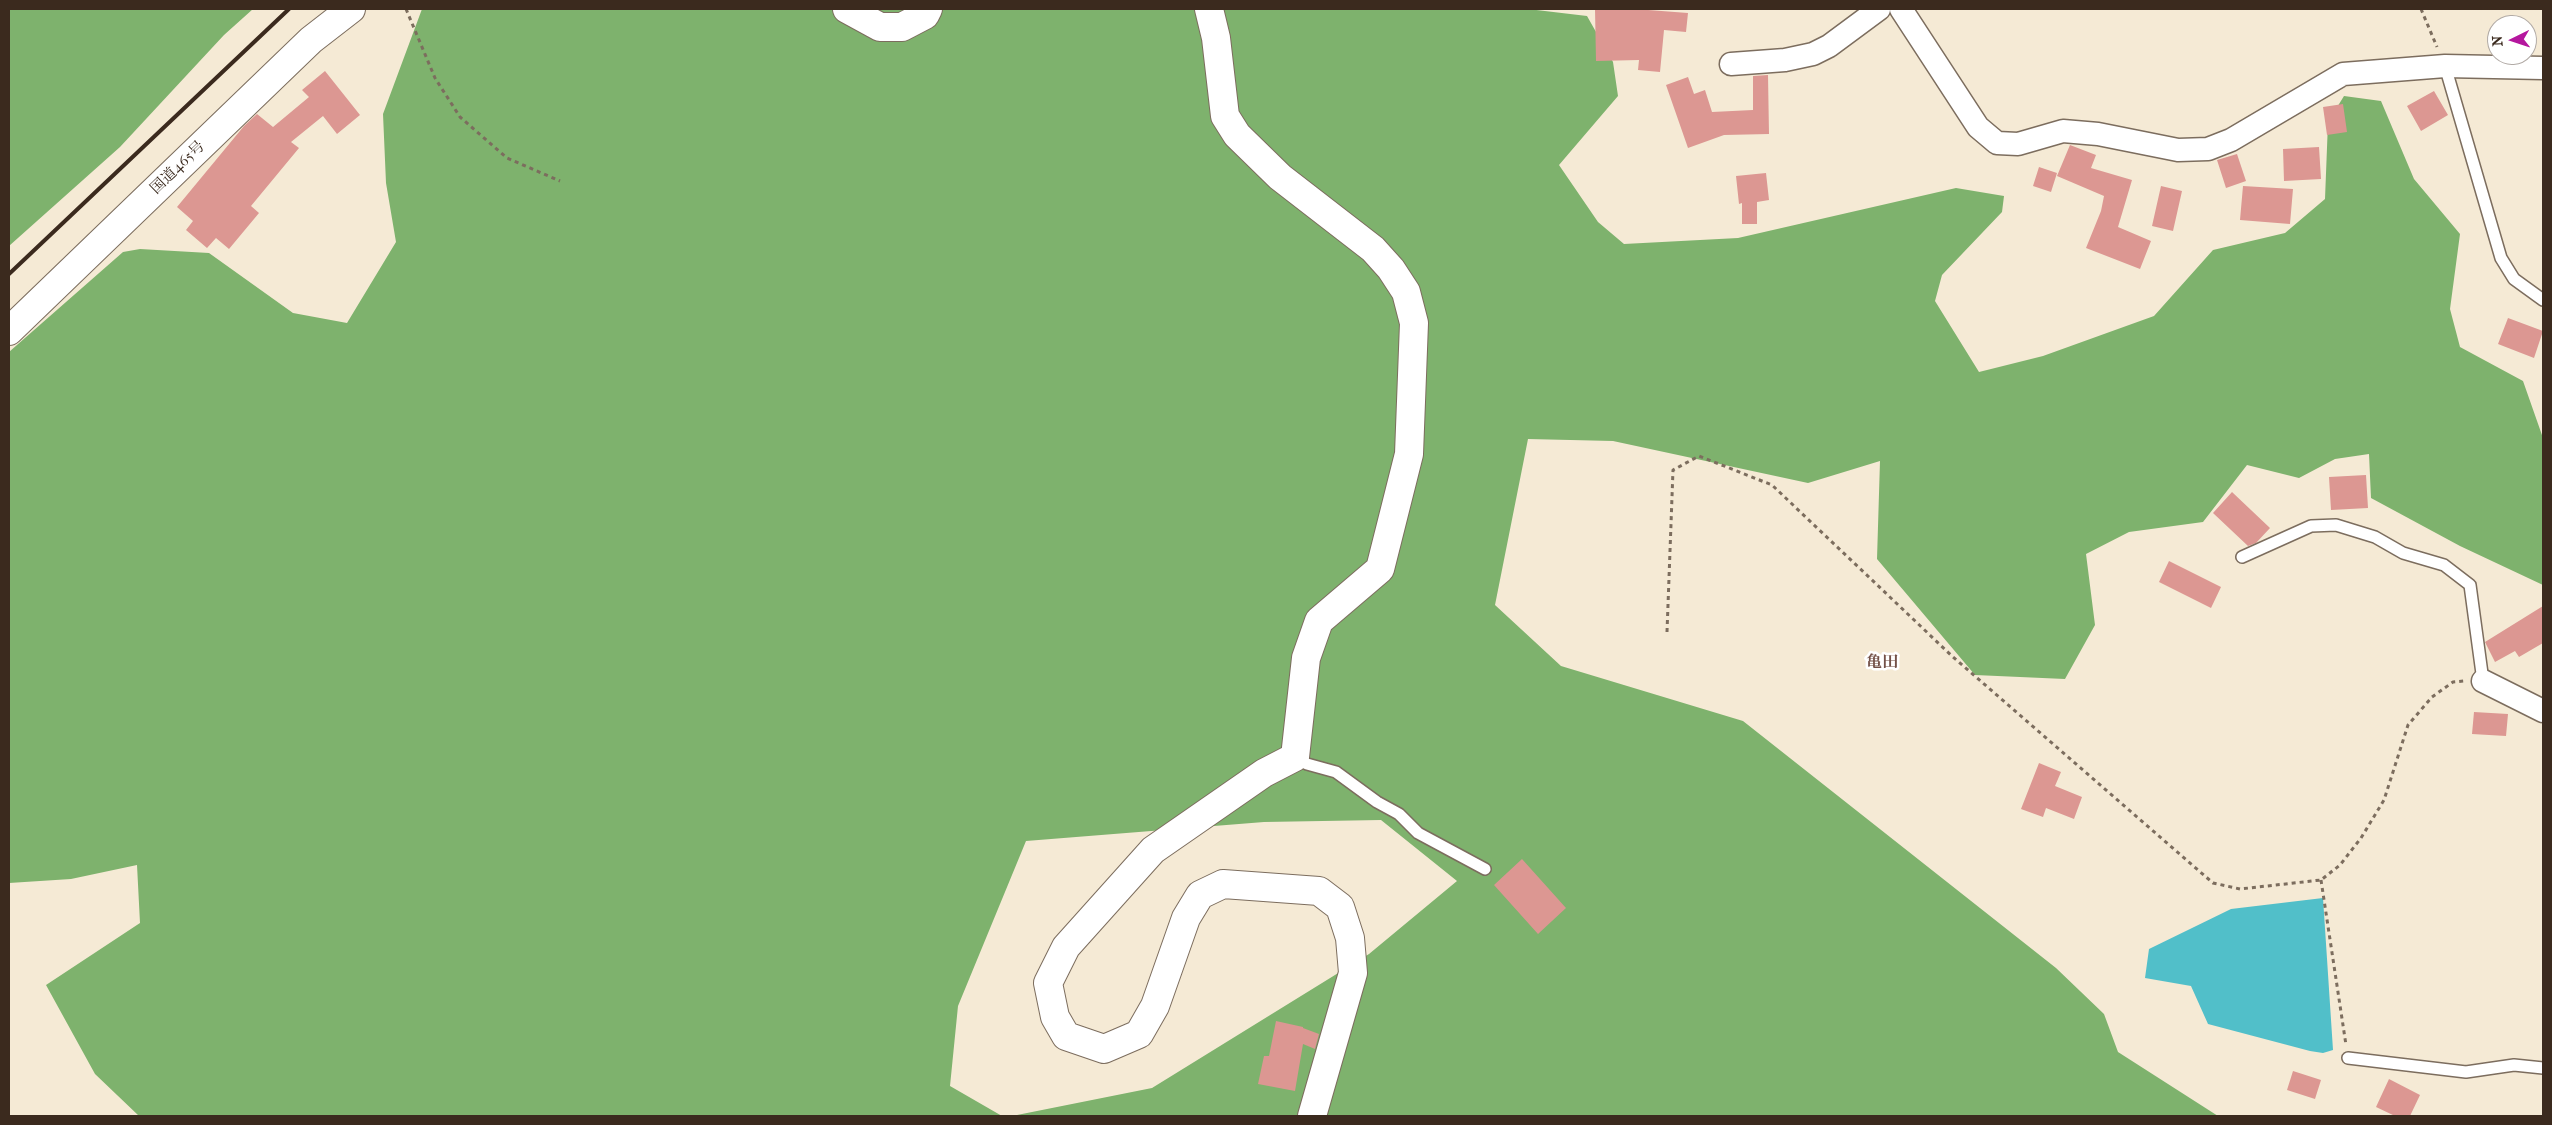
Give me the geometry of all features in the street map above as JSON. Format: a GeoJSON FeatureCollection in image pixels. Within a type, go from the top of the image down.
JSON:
{"type":"FeatureCollection","features":[{"type":"Feature","properties":{"kind":"main road","name":"国道465号"},"geometry":{"type":"LineString","coordinates":[[9,331],[312,40],[351,9]]}},
{"type":"Feature","properties":{"kind":"main road"},"geometry":{"type":"LineString","coordinates":[[847,9],[880,27],[902,27],[925,15],[928,9]]}},
{"type":"Feature","properties":{"kind":"main road"},"geometry":{"type":"LineString","coordinates":[[1210,9],[1216,38],[1225,116],[1233,128],[1280,177],[1373,249],[1391,269],[1406,292],[1414,323],[1409,454],[1380,569],[1319,621],[1306,658],[1295,757],[1264,772],[1153,850],[1066,947],[1048,983],[1055,1017],[1066,1036],[1104,1048],[1139,1034],[1155,1006],[1186,918],[1200,895],[1223,884],[1319,891],[1340,907],[1350,938],[1354,973],[1312,1116]]}},
{"type":"Feature","properties":{"kind":"street"},"geometry":{"type":"LineString","coordinates":[[1731,64],[1785,60],[1813,54],[1829,46],[1878,9]]}},
{"type":"Feature","properties":{"kind":"street"},"geometry":{"type":"LineString","coordinates":[[1901,9],[1978,127],[1998,143],[2018,144],[2063,131],[2098,134],[2178,150],[2208,149],[2231,140],[2343,74],[2445,66],[2543,68]]}},
{"type":"Feature","properties":{"kind":"street"},"geometry":{"type":"LineString","coordinates":[[2483,681],[2543,711]]}},
{"type":"Feature","properties":{"kind":"lane"},"geometry":{"type":"LineString","coordinates":[[2445,66],[2500,258],[2514,279],[2543,300]]}},
{"type":"Feature","properties":{"kind":"lane"},"geometry":{"type":"LineString","coordinates":[[2242,557],[2311,526],[2336,525],[2375,537],[2404,554],[2444,565],[2470,585],[2483,681]]}},
{"type":"Feature","properties":{"kind":"lane"},"geometry":{"type":"LineString","coordinates":[[1295,757],[1307,764],[1336,772],[1377,802],[1399,814],[1418,833],[1485,870]]}},
{"type":"Feature","properties":{"kind":"lane"},"geometry":{"type":"LineString","coordinates":[[2348,1058],[2466,1072],[2514,1065],[2543,1068]]}},
{"type":"Feature","properties":{"kind":"path"},"geometry":{"type":"LineString","coordinates":[[406,9],[435,78],[460,117],[506,158],[560,181]]}},
{"type":"Feature","properties":{"kind":"path"},"geometry":{"type":"LineString","coordinates":[[2421,9],[2445,66]]}},
{"type":"Feature","properties":{"kind":"path"},"geometry":{"type":"LineString","coordinates":[[1667,632],[1673,470],[1699,456],[1772,485],[1953,657],[2213,884],[2240,889],[2321,880],[2340,865],[2361,838],[2384,800],[2408,726],[2432,697],[2453,682],[2483,681]]}},
{"type":"Feature","properties":{"kind":"path"},"geometry":{"type":"LineString","coordinates":[[2321,880],[2348,1058]]}},
{"type":"Feature","properties":{"kind":"green space"},"geometry":{"type":"Polygon","coordinates":[[[9,9],[253,9],[224,35],[120,147],[9,246],[9,9]]]}},
{"type":"Feature","properties":{"kind":"green space"},"geometry":{"type":"Polygon","coordinates":[[[422,9],[1528,9],[1587,16],[1613,62],[1618,96],[1559,165],[1598,222],[1624,244],[1738,238],[1956,188],[2004,196],[2002,212],[1942,275],[1935,301],[1979,372],[2043,356],[2154,316],[2213,250],[2285,233],[2325,199],[2328,122],[2344,96],[2381,101],[2414,179],[2460,234],[2450,309],[2460,347],[2523,381],[2543,438],[2543,585],[2460,546],[2371,498],[2369,454],[2335,459],[2299,478],[2247,465],[2203,522],[2129,532],[2086,554],[2095,625],[2065,679],[1975,675],[1877,559],[1880,461],[1808,483],[1613,441],[1528,439],[1495,605],[1561,666],[1743,721],[2056,968],[2104,1014],[2118,1052],[2218,1116],[1012,1116],[1152,1088],[1369,954],[1457,881],[1381,820],[1264,822],[1026,841],[958,1006],[950,1086],[1002,1116],[139,1116],[95,1074],[46,985],[140,923],[137,865],[71,879],[9,883],[9,352],[123,252],[140,249],[209,253],[293,313],[347,323],[396,242],[386,183],[383,114],[422,9]]]}},
{"type":"Feature","properties":{"kind":"water"},"geometry":{"type":"Polygon","coordinates":[[[2323,898],[2333,1050],[2323,1053],[2310,1051],[2208,1024],[2191,986],[2145,978],[2149,949],[2231,909],[2323,898]]]}},
{"type":"Feature","properties":{"kind":"building"},"geometry":{"type":"Polygon","coordinates":[[[1595,9],[1635,9],[1688,13],[1686,32],[1664,30],[1660,72],[1638,70],[1639,60],[1596,61],[1595,9]]]}},
{"type":"Feature","properties":{"kind":"building"},"geometry":{"type":"Polygon","coordinates":[[[325,71],[360,115],[337,134],[323,116],[291,142],[299,148],[251,206],[259,213],[229,249],[216,238],[207,248],[186,230],[193,221],[177,207],[244,126],[257,114],[273,127],[309,97],[302,90],[325,71]]]}},
{"type":"Feature","properties":{"kind":"building"},"geometry":{"type":"Polygon","coordinates":[[[1768,75],[1769,134],[1724,135],[1688,148],[1666,85],[1688,77],[1694,94],[1705,90],[1712,112],[1753,110],[1753,76],[1768,75]]]}},
{"type":"Feature","properties":{"kind":"building"},"geometry":{"type":"Polygon","coordinates":[[[2434,91],[2448,115],[2421,131],[2407,106],[2434,91]]]}},
{"type":"Feature","properties":{"kind":"building"},"geometry":{"type":"Polygon","coordinates":[[[2343,104],[2347,132],[2327,135],[2323,107],[2343,104]]]}},
{"type":"Feature","properties":{"kind":"building"},"geometry":{"type":"Polygon","coordinates":[[[2070,145],[2096,155],[2091,168],[2132,180],[2118,227],[2151,241],[2140,269],[2086,248],[2101,211],[2104,196],[2057,176],[2070,145]]]}},
{"type":"Feature","properties":{"kind":"building"},"geometry":{"type":"Polygon","coordinates":[[[2319,147],[2321,179],[2284,181],[2283,149],[2319,147]]]}},
{"type":"Feature","properties":{"kind":"building"},"geometry":{"type":"Polygon","coordinates":[[[2237,154],[2246,181],[2226,188],[2217,160],[2237,154]]]}},
{"type":"Feature","properties":{"kind":"building"},"geometry":{"type":"Polygon","coordinates":[[[2039,167],[2057,173],[2051,192],[2033,186],[2039,167]]]}},
{"type":"Feature","properties":{"kind":"building"},"geometry":{"type":"Polygon","coordinates":[[[1766,173],[1769,200],[1757,202],[1757,224],[1742,224],[1742,203],[1739,204],[1736,176],[1766,173]]]}},
{"type":"Feature","properties":{"kind":"building"},"geometry":{"type":"Polygon","coordinates":[[[2161,186],[2182,191],[2173,231],[2152,226],[2161,186]]]}},
{"type":"Feature","properties":{"kind":"building"},"geometry":{"type":"Polygon","coordinates":[[[2243,186],[2293,189],[2290,224],[2240,220],[2243,186]]]}},
{"type":"Feature","properties":{"kind":"building"},"geometry":{"type":"Polygon","coordinates":[[[2508,318],[2543,331],[2534,358],[2498,344],[2508,318]]]}},
{"type":"Feature","properties":{"kind":"building"},"geometry":{"type":"Polygon","coordinates":[[[2366,475],[2368,508],[2331,510],[2329,477],[2366,475]]]}},
{"type":"Feature","properties":{"kind":"building"},"geometry":{"type":"Polygon","coordinates":[[[2232,492],[2270,528],[2256,543],[2248,546],[2213,513],[2232,492]]]}},
{"type":"Feature","properties":{"kind":"building"},"geometry":{"type":"Polygon","coordinates":[[[2169,561],[2221,587],[2211,608],[2159,582],[2169,561]]]}},
{"type":"Feature","properties":{"kind":"building"},"geometry":{"type":"Polygon","coordinates":[[[2543,606],[2543,643],[2519,657],[2515,651],[2495,662],[2485,642],[2543,606]]]}},
{"type":"Feature","properties":{"kind":"building"},"geometry":{"type":"Polygon","coordinates":[[[2474,712],[2508,714],[2506,736],[2472,734],[2474,712]]]}},
{"type":"Feature","properties":{"kind":"building"},"geometry":{"type":"Polygon","coordinates":[[[2039,763],[2061,772],[2055,786],[2082,797],[2074,819],[2046,808],[2043,817],[2021,809],[2039,763]]]}},
{"type":"Feature","properties":{"kind":"building"},"geometry":{"type":"Polygon","coordinates":[[[1522,859],[1566,908],[1538,934],[1494,885],[1522,859]]]}},
{"type":"Feature","properties":{"kind":"building"},"geometry":{"type":"Polygon","coordinates":[[[1276,1021],[1303,1027],[1319,1034],[1315,1049],[1303,1044],[1295,1091],[1258,1084],[1264,1056],[1269,1056],[1276,1021]]]}},
{"type":"Feature","properties":{"kind":"building"},"geometry":{"type":"Polygon","coordinates":[[[2293,1071],[2321,1080],[2315,1099],[2287,1090],[2293,1071]]]}},
{"type":"Feature","properties":{"kind":"building"},"geometry":{"type":"Polygon","coordinates":[[[2389,1079],[2420,1095],[2410,1116],[2395,1116],[2376,1107],[2389,1079]]]}},
{"type":"Feature","properties":{"kind":"railway"},"geometry":{"type":"LineString","coordinates":[[9,274],[289,9]]}},
{"type":"Feature","properties":{"kind":"district","name":"亀田"},"geometry":{"type":"Point","coordinates":[1882,663]}}]}
